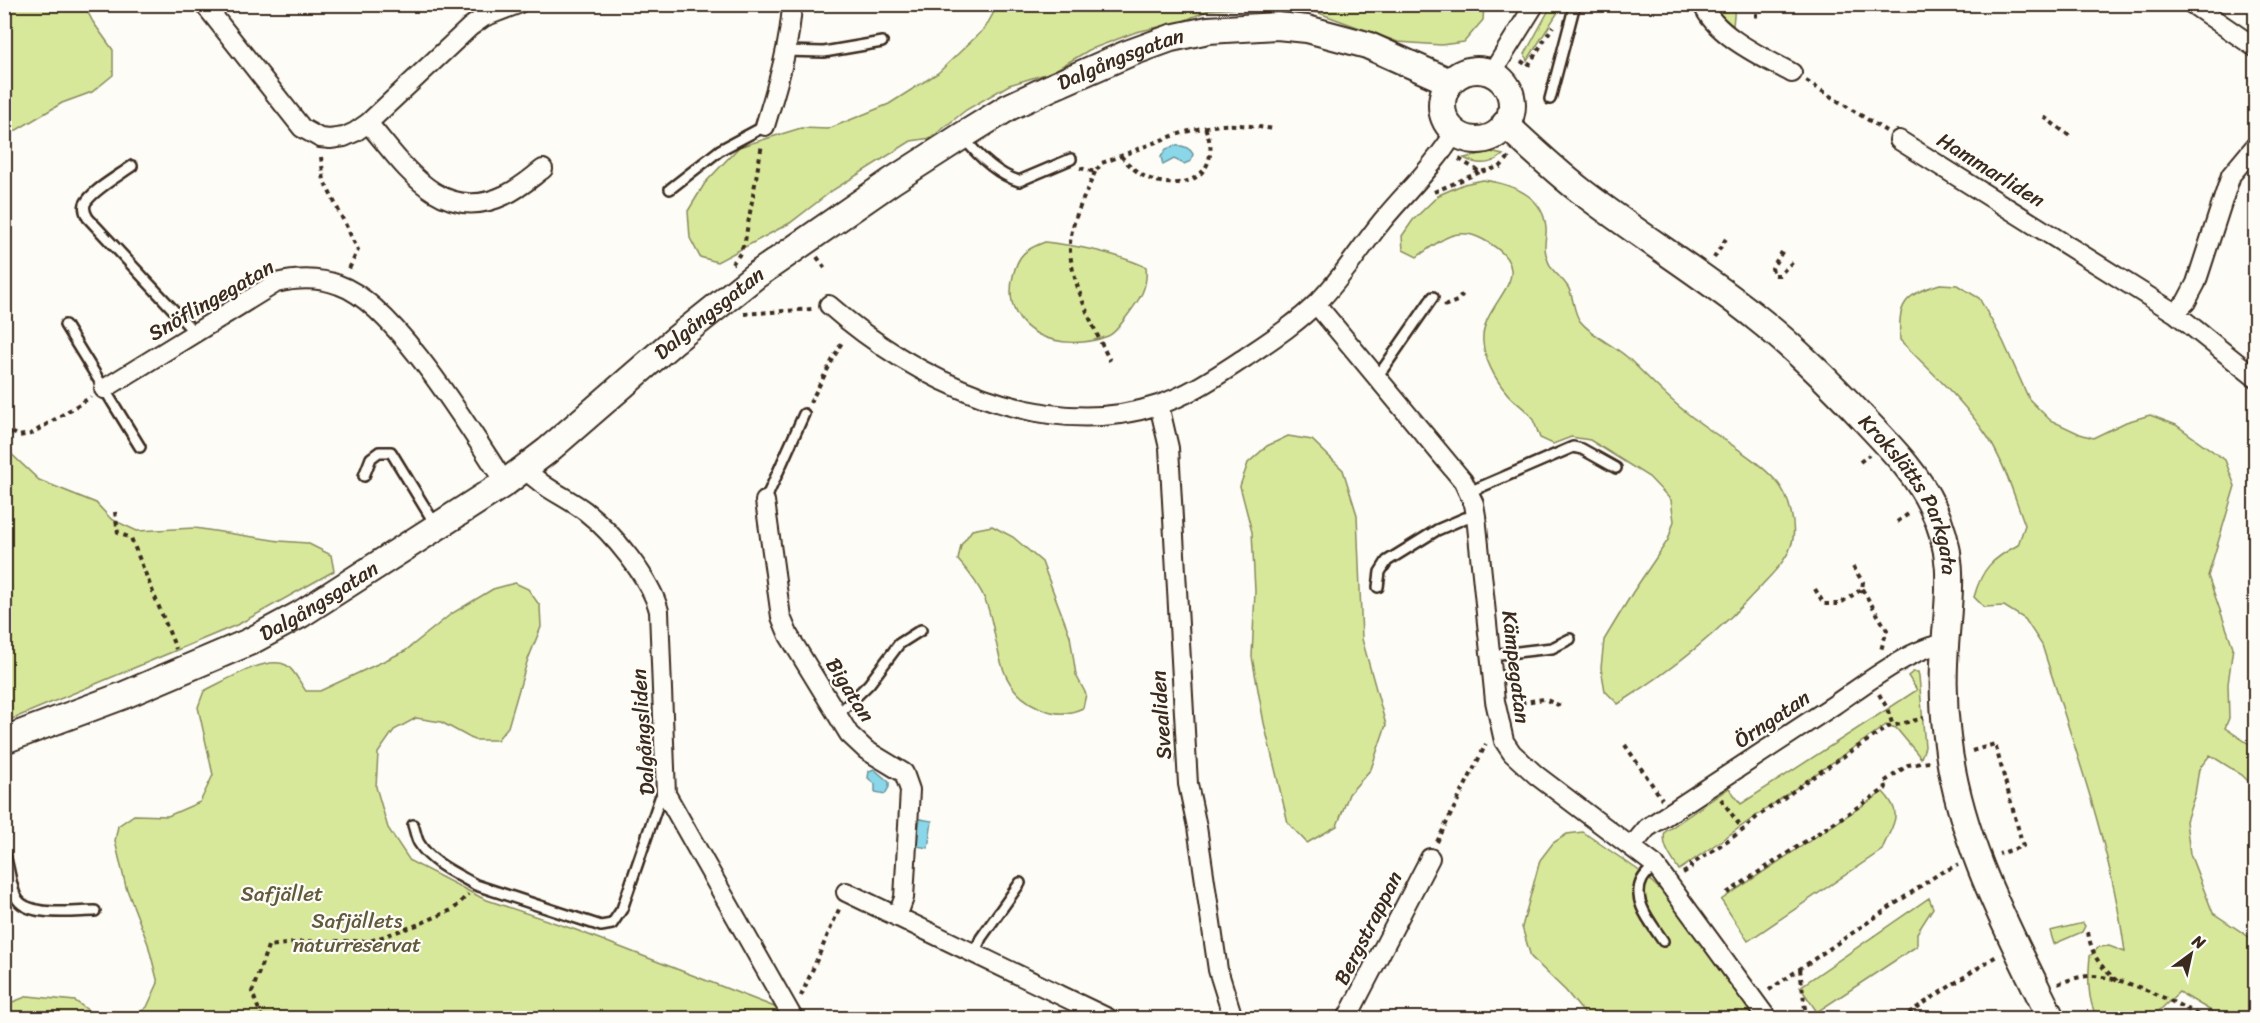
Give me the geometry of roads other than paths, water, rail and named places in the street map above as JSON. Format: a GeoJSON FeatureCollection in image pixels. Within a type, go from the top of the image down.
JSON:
{"type":"FeatureCollection","features":[{"type":"Feature","properties":{"kind":"street"},"geometry":{"type":"LineString","coordinates":[[204,4],[302,128],[320,138],[344,137],[368,123],[470,27],[478,11],[518,4]]}},
{"type":"Feature","properties":{"kind":"street"},"geometry":{"type":"LineString","coordinates":[[765,126],[785,51],[792,4]]}},
{"type":"Feature","properties":{"kind":"street"},"geometry":{"type":"LineString","coordinates":[[1492,74],[1535,4]]}},
{"type":"Feature","properties":{"kind":"street"},"geometry":{"type":"LineString","coordinates":[[1703,4],[1706,13],[1717,27],[1764,58],[1792,73]]}},
{"type":"Feature","properties":{"kind":"street"},"geometry":{"type":"LineString","coordinates":[[2192,4],[2256,48]]}},
{"type":"Feature","properties":{"kind":"street","name":"Dalgångsgatan"},"geometry":{"type":"LineString","coordinates":[[4,740],[122,696],[249,642],[301,614],[515,476],[723,300],[892,181],[1009,107],[1127,54],[1171,38],[1208,30],[1277,26],[1307,29],[1367,45],[1449,82]]}},
{"type":"Feature","properties":{"kind":"street"},"geometry":{"type":"LineString","coordinates":[[1474,70],[1492,74],[1500,79],[1510,96],[1510,116],[1505,124],[1491,136],[1482,139],[1472,139],[1455,132],[1443,114],[1444,92],[1449,82],[1456,76],[1474,70]]}},
{"type":"Feature","properties":{"kind":"street"},"geometry":{"type":"LineString","coordinates":[[368,123],[419,182],[444,199],[476,204],[495,200],[543,169]]}},
{"type":"Feature","properties":{"kind":"street","name":"Krokslätts Parkgata"},"geometry":{"type":"LineString","coordinates":[[1505,124],[1579,190],[1756,317],[1785,342],[1842,396],[1908,470],[1932,507],[1951,575],[1945,644],[1944,698],[1947,738],[1960,808],[1997,908],[2051,1018]]}},
{"type":"Feature","properties":{"kind":"street"},"geometry":{"type":"LineString","coordinates":[[829,305],[851,324],[918,368],[985,399],[1024,409],[1092,416],[1120,415],[1159,405],[1189,392],[1228,369],[1290,326],[1316,304],[1331,289],[1382,221],[1437,160],[1455,132]]}},
{"type":"Feature","properties":{"kind":"street","name":"Hammarliden"},"geometry":{"type":"LineString","coordinates":[[1899,140],[2175,313],[2256,378]]}},
{"type":"Feature","properties":{"kind":"street"},"geometry":{"type":"LineString","coordinates":[[2175,313],[2186,303],[2196,283],[2231,175],[2256,145]]}},
{"type":"Feature","properties":{"kind":"street","name":"Snöflingegatan"},"geometry":{"type":"LineString","coordinates":[[104,389],[276,284],[292,279],[316,279],[341,285],[379,313],[412,349],[515,476]]}},
{"type":"Feature","properties":{"kind":"street","name":"Kämpegatan"},"geometry":{"type":"LineString","coordinates":[[1316,304],[1463,481],[1469,492],[1476,516],[1496,707],[1504,741],[1523,764],[1655,865],[1767,1018]]}},
{"type":"Feature","properties":{"kind":"street","name":"Svealiden"},"geometry":{"type":"LineString","coordinates":[[1159,405],[1169,448],[1188,784],[1197,827],[1218,970],[1233,1018]]}},
{"type":"Feature","properties":{"kind":"street","name":"Dalgångsliden"},"geometry":{"type":"LineString","coordinates":[[515,476],[543,486],[584,510],[608,532],[650,586],[659,612],[666,794],[790,1012]]}},
{"type":"Feature","properties":{"kind":"street","name":"Bigatan"},"geometry":{"type":"LineString","coordinates":[[765,501],[781,616],[789,636],[857,744],[898,769],[908,780],[910,790],[904,898],[897,917]]}},
{"type":"Feature","properties":{"kind":"street","name":"Örngatan"},"geometry":{"type":"LineString","coordinates":[[1632,846],[1647,828],[1842,699],[1921,650],[1945,644]]}},
{"type":"Feature","properties":{"kind":"street","name":"Bergstrappan"},"geometry":{"type":"LineString","coordinates":[[1347,1018],[1430,858]]}},
{"type":"Feature","properties":{"kind":"street"},"geometry":{"type":"LineString","coordinates":[[846,892],[1108,1018]]}},
{"type":"Feature","properties":{"kind":"lane"},"geometry":{"type":"LineString","coordinates":[[1550,99],[1569,6]]}},
{"type":"Feature","properties":{"kind":"lane"},"geometry":{"type":"LineString","coordinates":[[785,51],[824,52],[882,42]]}},
{"type":"Feature","properties":{"kind":"lane"},"geometry":{"type":"LineString","coordinates":[[670,189],[720,150],[765,126]]}},
{"type":"Feature","properties":{"kind":"lane"},"geometry":{"type":"LineString","coordinates":[[962,136],[992,167],[1006,177],[1019,181],[1071,159]]}},
{"type":"Feature","properties":{"kind":"lane"},"geometry":{"type":"LineString","coordinates":[[132,166],[94,195],[86,204],[84,211],[95,227],[195,333]]}},
{"type":"Feature","properties":{"kind":"lane"},"geometry":{"type":"LineString","coordinates":[[1375,375],[1383,369],[1433,297]]}},
{"type":"Feature","properties":{"kind":"lane"},"geometry":{"type":"LineString","coordinates":[[65,325],[140,447]]}},
{"type":"Feature","properties":{"kind":"lane"},"geometry":{"type":"LineString","coordinates":[[765,501],[804,414]]}},
{"type":"Feature","properties":{"kind":"lane"},"geometry":{"type":"LineString","coordinates":[[1469,492],[1573,447],[1582,448],[1616,468]]}},
{"type":"Feature","properties":{"kind":"lane"},"geometry":{"type":"LineString","coordinates":[[364,476],[371,458],[380,452],[391,452],[437,527]]}},
{"type":"Feature","properties":{"kind":"lane"},"geometry":{"type":"LineString","coordinates":[[1378,587],[1380,572],[1387,561],[1437,530],[1465,518],[1476,516]]}},
{"type":"Feature","properties":{"kind":"lane"},"geometry":{"type":"LineString","coordinates":[[837,715],[869,684],[899,644],[921,630]]}},
{"type":"Feature","properties":{"kind":"lane"},"geometry":{"type":"LineString","coordinates":[[1491,655],[1552,648],[1570,639]]}},
{"type":"Feature","properties":{"kind":"lane"},"geometry":{"type":"LineString","coordinates":[[413,825],[419,843],[433,858],[477,885],[601,926],[612,924],[622,909],[660,798],[666,794]]}},
{"type":"Feature","properties":{"kind":"lane"},"geometry":{"type":"LineString","coordinates":[[4,852],[16,897],[23,907],[37,911],[95,911]]}},
{"type":"Feature","properties":{"kind":"lane"},"geometry":{"type":"LineString","coordinates":[[1655,865],[1642,880],[1639,892],[1641,906],[1663,941]]}},
{"type":"Feature","properties":{"kind":"lane"},"geometry":{"type":"LineString","coordinates":[[974,954],[981,938],[1020,883]]}},
{"type":"Feature","properties":{"kind":"water"},"geometry":{"type":"Polygon","coordinates":[[[1182,146],[1189,150],[1193,154],[1191,161],[1184,164],[1174,159],[1163,165],[1161,157],[1166,149],[1182,146]]]}},
{"type":"Feature","properties":{"kind":"water"},"geometry":{"type":"Polygon","coordinates":[[[874,769],[889,782],[885,794],[875,792],[875,784],[868,778],[869,771],[874,769]]]}},
{"type":"Feature","properties":{"kind":"water"},"geometry":{"type":"Polygon","coordinates":[[[920,819],[932,821],[928,848],[916,846],[920,819]]]}},
{"type":"Feature","properties":{"kind":"park label","name":"Safjället"},"geometry":{"type":"Point","coordinates":[282,894]}},
{"type":"Feature","properties":{"kind":"park label","name":"Safjällets naturreservat"},"geometry":{"type":"Point","coordinates":[357,933]}}]}
